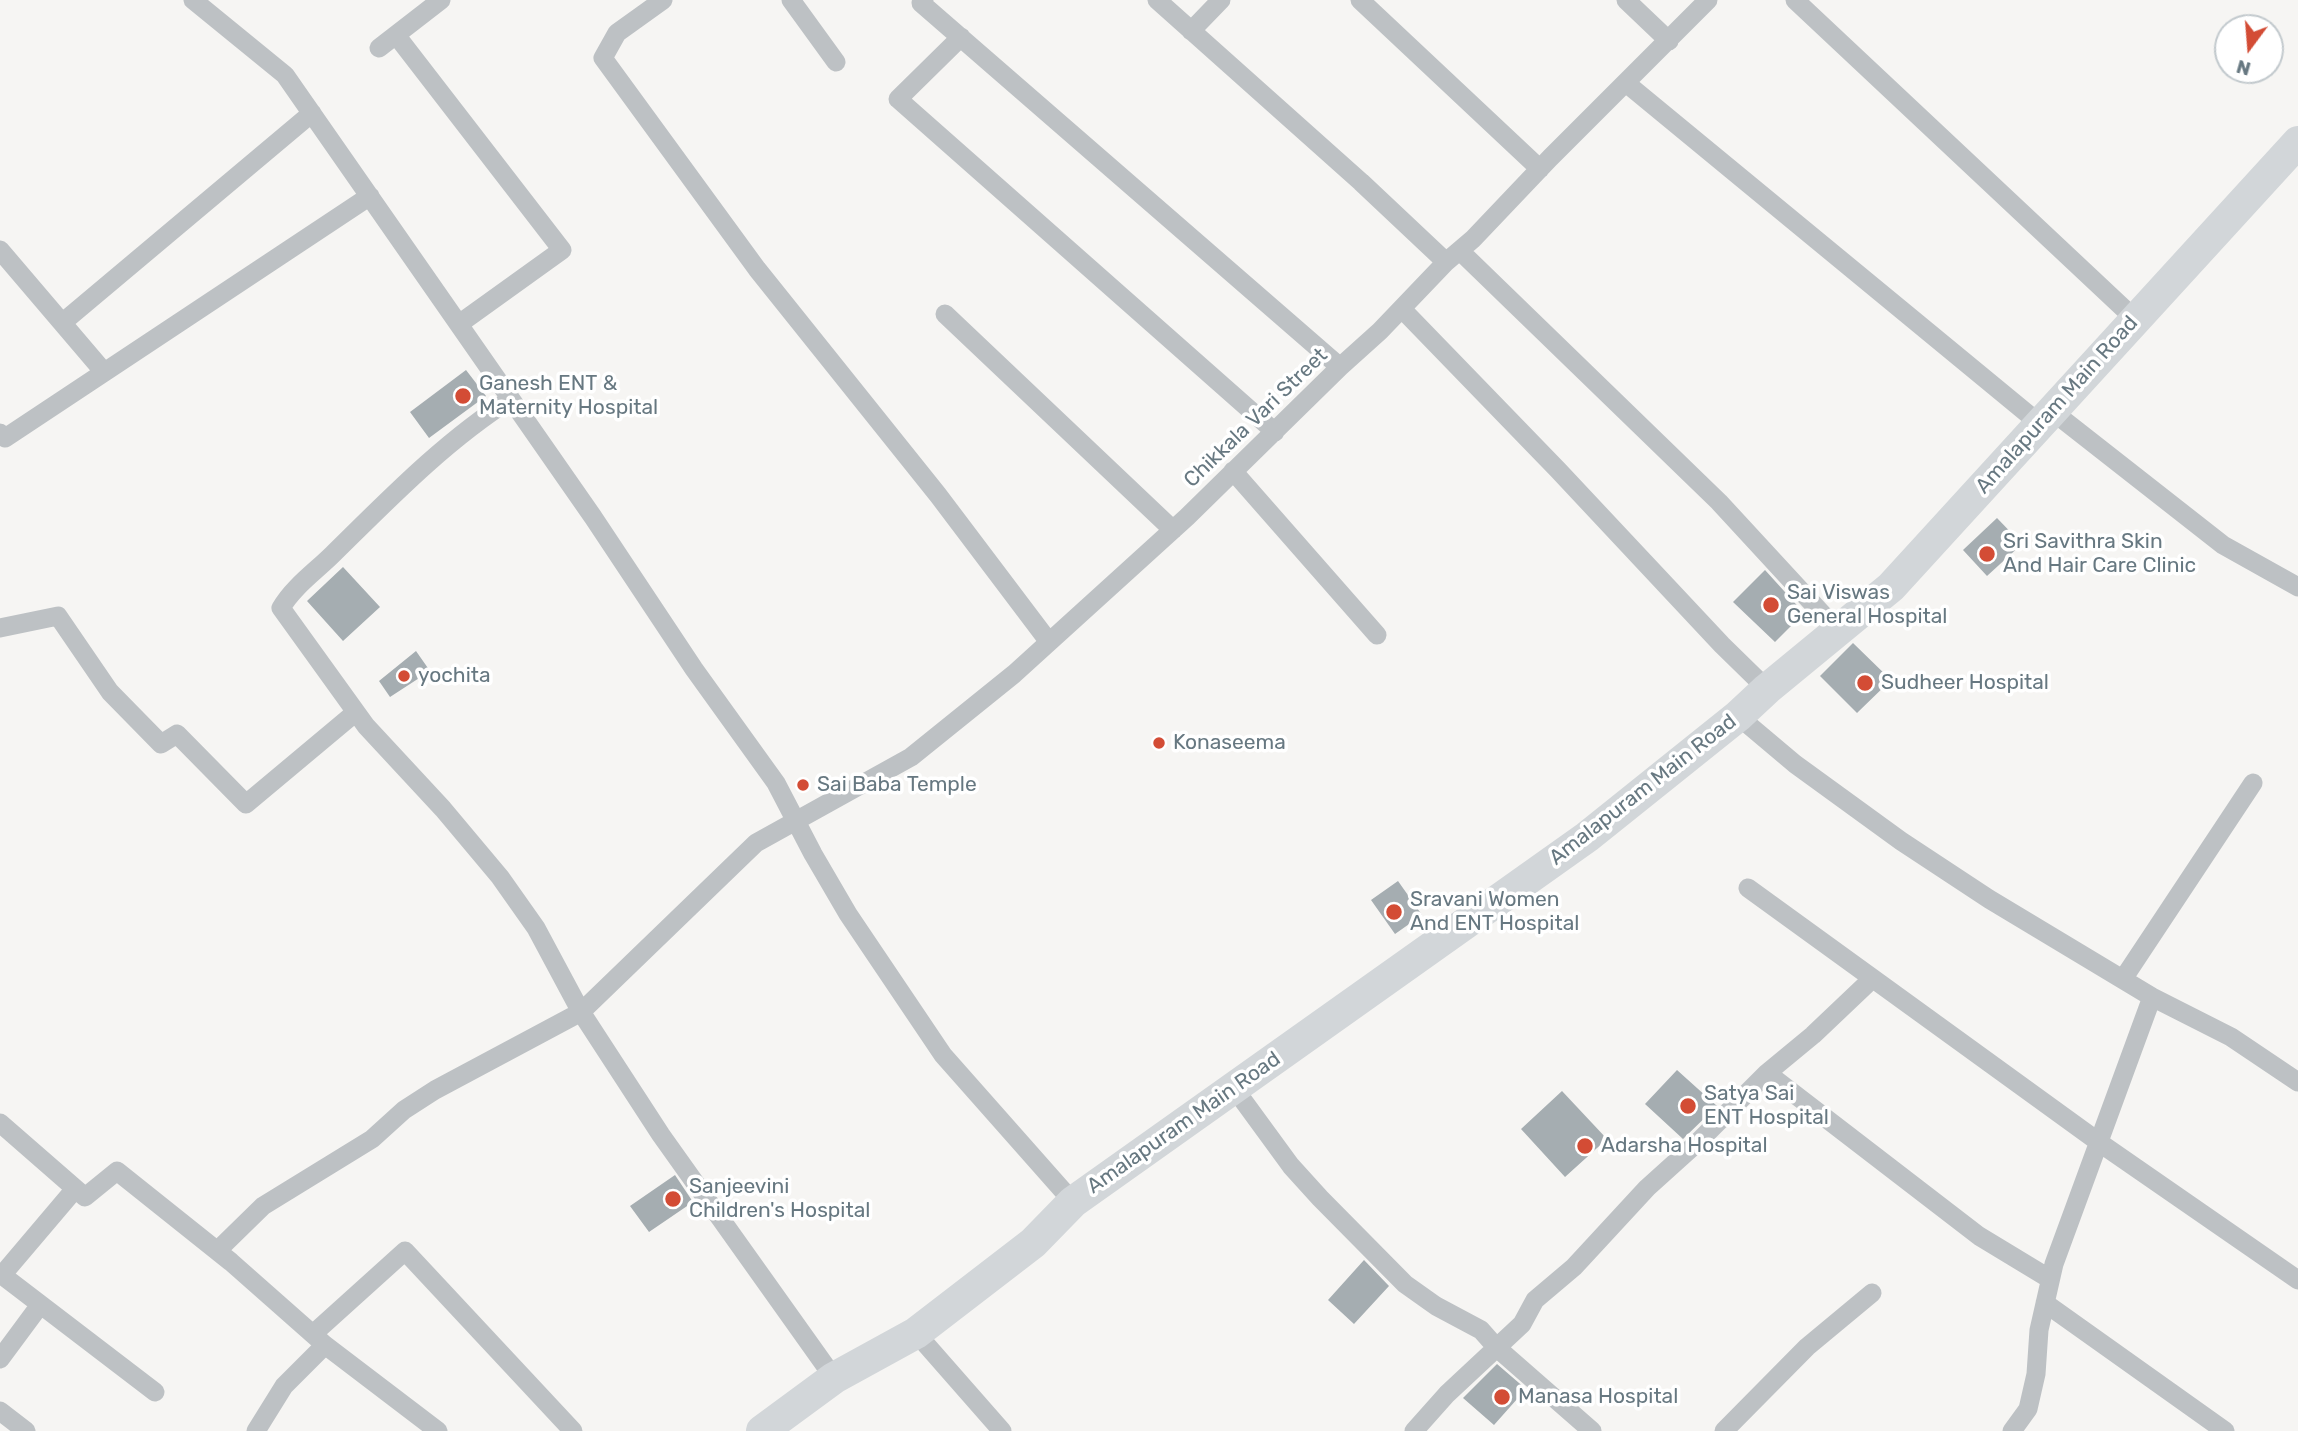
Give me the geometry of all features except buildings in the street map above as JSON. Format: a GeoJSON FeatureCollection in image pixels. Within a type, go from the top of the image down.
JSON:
{"type":"FeatureCollection","features":[{"type":"Feature","properties":{"kind":"highway","name":"Amalapuram Main Road"},"geometry":{"type":"LineString","coordinates":[[762,1431],[834,1378],[916,1333],[1032,1243],[1073,1202],[1587,837],[1738,716],[1891,587],[2298,142]]}},
{"type":"Feature","properties":{"kind":"street"},"geometry":{"type":"LineString","coordinates":[[193,0],[285,75],[511,399],[694,669],[776,783],[848,914],[943,1055],[1073,1202]]}},
{"type":"Feature","properties":{"kind":"street"},"geometry":{"type":"LineString","coordinates":[[379,48],[441,0]]}},
{"type":"Feature","properties":{"kind":"street"},"geometry":{"type":"LineString","coordinates":[[663,0],[617,33],[603,58],[757,269],[970,536],[1049,642]]}},
{"type":"Feature","properties":{"kind":"street"},"geometry":{"type":"LineString","coordinates":[[791,0],[836,62]]}},
{"type":"Feature","properties":{"kind":"street"},"geometry":{"type":"LineString","coordinates":[[924,0],[921,3],[1340,367]]}},
{"type":"Feature","properties":{"kind":"street"},"geometry":{"type":"LineString","coordinates":[[1157,0],[1361,182],[1453,256],[1719,502],[1838,631]]}},
{"type":"Feature","properties":{"kind":"street"},"geometry":{"type":"LineString","coordinates":[[1191,31],[1221,0]]}},
{"type":"Feature","properties":{"kind":"street"},"geometry":{"type":"LineString","coordinates":[[1360,0],[1540,169]]}},
{"type":"Feature","properties":{"kind":"street"},"geometry":{"type":"LineString","coordinates":[[1626,0],[1669,41]]}},
{"type":"Feature","properties":{"kind":"street","name":"Chikkala Vari Street"},"geometry":{"type":"LineString","coordinates":[[218,1250],[263,1206],[372,1139],[404,1110],[435,1090],[581,1012],[756,843],[911,757],[1014,674],[1173,530],[1402,309],[1709,0]]}},
{"type":"Feature","properties":{"kind":"street"},"geometry":{"type":"LineString","coordinates":[[1795,0],[2136,320]]}},
{"type":"Feature","properties":{"kind":"street"},"geometry":{"type":"LineString","coordinates":[[396,35],[562,250],[459,324]]}},
{"type":"Feature","properties":{"kind":"street"},"geometry":{"type":"LineString","coordinates":[[961,37],[898,99],[1275,432]]}},
{"type":"Feature","properties":{"kind":"street"},"geometry":{"type":"LineString","coordinates":[[1626,83],[2046,418],[2223,545],[2298,587]]}},
{"type":"Feature","properties":{"kind":"street"},"geometry":{"type":"LineString","coordinates":[[62,323],[312,113]]}},
{"type":"Feature","properties":{"kind":"street"},"geometry":{"type":"LineString","coordinates":[[0,433],[5,438],[370,196]]}},
{"type":"Feature","properties":{"kind":"street"},"geometry":{"type":"LineString","coordinates":[[0,250],[104,372]]}},
{"type":"Feature","properties":{"kind":"street"},"geometry":{"type":"LineString","coordinates":[[1402,309],[1713,636],[1767,689]]}},
{"type":"Feature","properties":{"kind":"street"},"geometry":{"type":"LineString","coordinates":[[945,314],[1173,530]]}},
{"type":"Feature","properties":{"kind":"street"},"geometry":{"type":"LineString","coordinates":[[511,399],[477,421],[422,470],[285,601],[281,608],[356,712],[500,877],[536,928],[581,1012],[662,1135],[834,1378]]}},
{"type":"Feature","properties":{"kind":"street"},"geometry":{"type":"LineString","coordinates":[[1233,471],[1377,635]]}},
{"type":"Feature","properties":{"kind":"street"},"geometry":{"type":"LineString","coordinates":[[0,628],[58,616],[110,692],[161,744],[177,734],[246,804],[356,712]]}},
{"type":"Feature","properties":{"kind":"street"},"geometry":{"type":"LineString","coordinates":[[1738,716],[1795,764],[1901,841],[1989,899],[2152,997],[2231,1037],[2296,1076]]}},
{"type":"Feature","properties":{"kind":"street"},"geometry":{"type":"LineString","coordinates":[[2123,979],[2253,783]]}},
{"type":"Feature","properties":{"kind":"street"},"geometry":{"type":"LineString","coordinates":[[1748,888],[2100,1143],[2298,1280]]}},
{"type":"Feature","properties":{"kind":"street"},"geometry":{"type":"LineString","coordinates":[[1414,1431],[1447,1394],[1522,1324],[1535,1300],[1574,1267],[1647,1188],[1699,1142],[1767,1073],[1872,979]]}},
{"type":"Feature","properties":{"kind":"street"},"geometry":{"type":"LineString","coordinates":[[2011,1431],[2028,1409],[2036,1374],[2039,1330],[2054,1264],[2152,997]]}},
{"type":"Feature","properties":{"kind":"street"},"geometry":{"type":"LineString","coordinates":[[1767,1073],[1979,1236],[2050,1279]]}},
{"type":"Feature","properties":{"kind":"street"},"geometry":{"type":"LineString","coordinates":[[1234,1088],[1261,1128],[1305,1182],[1405,1284],[1436,1306],[1481,1330],[1496,1348],[1592,1431]]}},
{"type":"Feature","properties":{"kind":"street"},"geometry":{"type":"LineString","coordinates":[[0,1123],[85,1197],[117,1171],[218,1250],[319,1340],[438,1431]]}},
{"type":"Feature","properties":{"kind":"street"},"geometry":{"type":"LineString","coordinates":[[75,1189],[2,1275],[155,1392]]}},
{"type":"Feature","properties":{"kind":"street"},"geometry":{"type":"LineString","coordinates":[[256,1431],[284,1386],[319,1340],[405,1251],[573,1431]]}},
{"type":"Feature","properties":{"kind":"street"},"geometry":{"type":"LineString","coordinates":[[1724,1431],[1807,1347],[1872,1293]]}},
{"type":"Feature","properties":{"kind":"street"},"geometry":{"type":"LineString","coordinates":[[2045,1303],[2225,1431]]}},
{"type":"Feature","properties":{"kind":"street"},"geometry":{"type":"LineString","coordinates":[[0,1359],[40,1305]]}},
{"type":"Feature","properties":{"kind":"street"},"geometry":{"type":"LineString","coordinates":[[916,1333],[1002,1431]]}},
{"type":"Feature","properties":{"kind":"street"},"geometry":{"type":"LineString","coordinates":[[0,1411],[26,1431]]}},
{"type":"Feature","properties":{"kind":"place","name":"Ganesh ENT & Maternity Hospital"},"geometry":{"type":"Point","coordinates":[463,396]}},
{"type":"Feature","properties":{"kind":"place","name":"Sri Savithra Skin And Hair Care Clinic"},"geometry":{"type":"Point","coordinates":[1987,554]}},
{"type":"Feature","properties":{"kind":"place","name":"Sai Viswas General Hospital"},"geometry":{"type":"Point","coordinates":[1771,605]}},
{"type":"Feature","properties":{"kind":"place","name":"yochita"},"geometry":{"type":"Point","coordinates":[404,676]}},
{"type":"Feature","properties":{"kind":"place","name":"Sudheer Hospital"},"geometry":{"type":"Point","coordinates":[1865,683]}},
{"type":"Feature","properties":{"kind":"place","name":"Konaseema"},"geometry":{"type":"Point","coordinates":[1159,743]}},
{"type":"Feature","properties":{"kind":"place","name":"Sai Baba Temple"},"geometry":{"type":"Point","coordinates":[803,785]}},
{"type":"Feature","properties":{"kind":"place","name":"Sravani Women And ENT Hospital"},"geometry":{"type":"Point","coordinates":[1394,912]}},
{"type":"Feature","properties":{"kind":"place","name":"Satya Sai ENT Hospital"},"geometry":{"type":"Point","coordinates":[1688,1106]}},
{"type":"Feature","properties":{"kind":"place","name":"Adarsha Hospital"},"geometry":{"type":"Point","coordinates":[1585,1146]}},
{"type":"Feature","properties":{"kind":"place","name":"Sanjeevini Children's Hospital"},"geometry":{"type":"Point","coordinates":[673,1199]}},
{"type":"Feature","properties":{"kind":"place","name":"Manasa Hospital"},"geometry":{"type":"Point","coordinates":[1502,1397]}}]}
